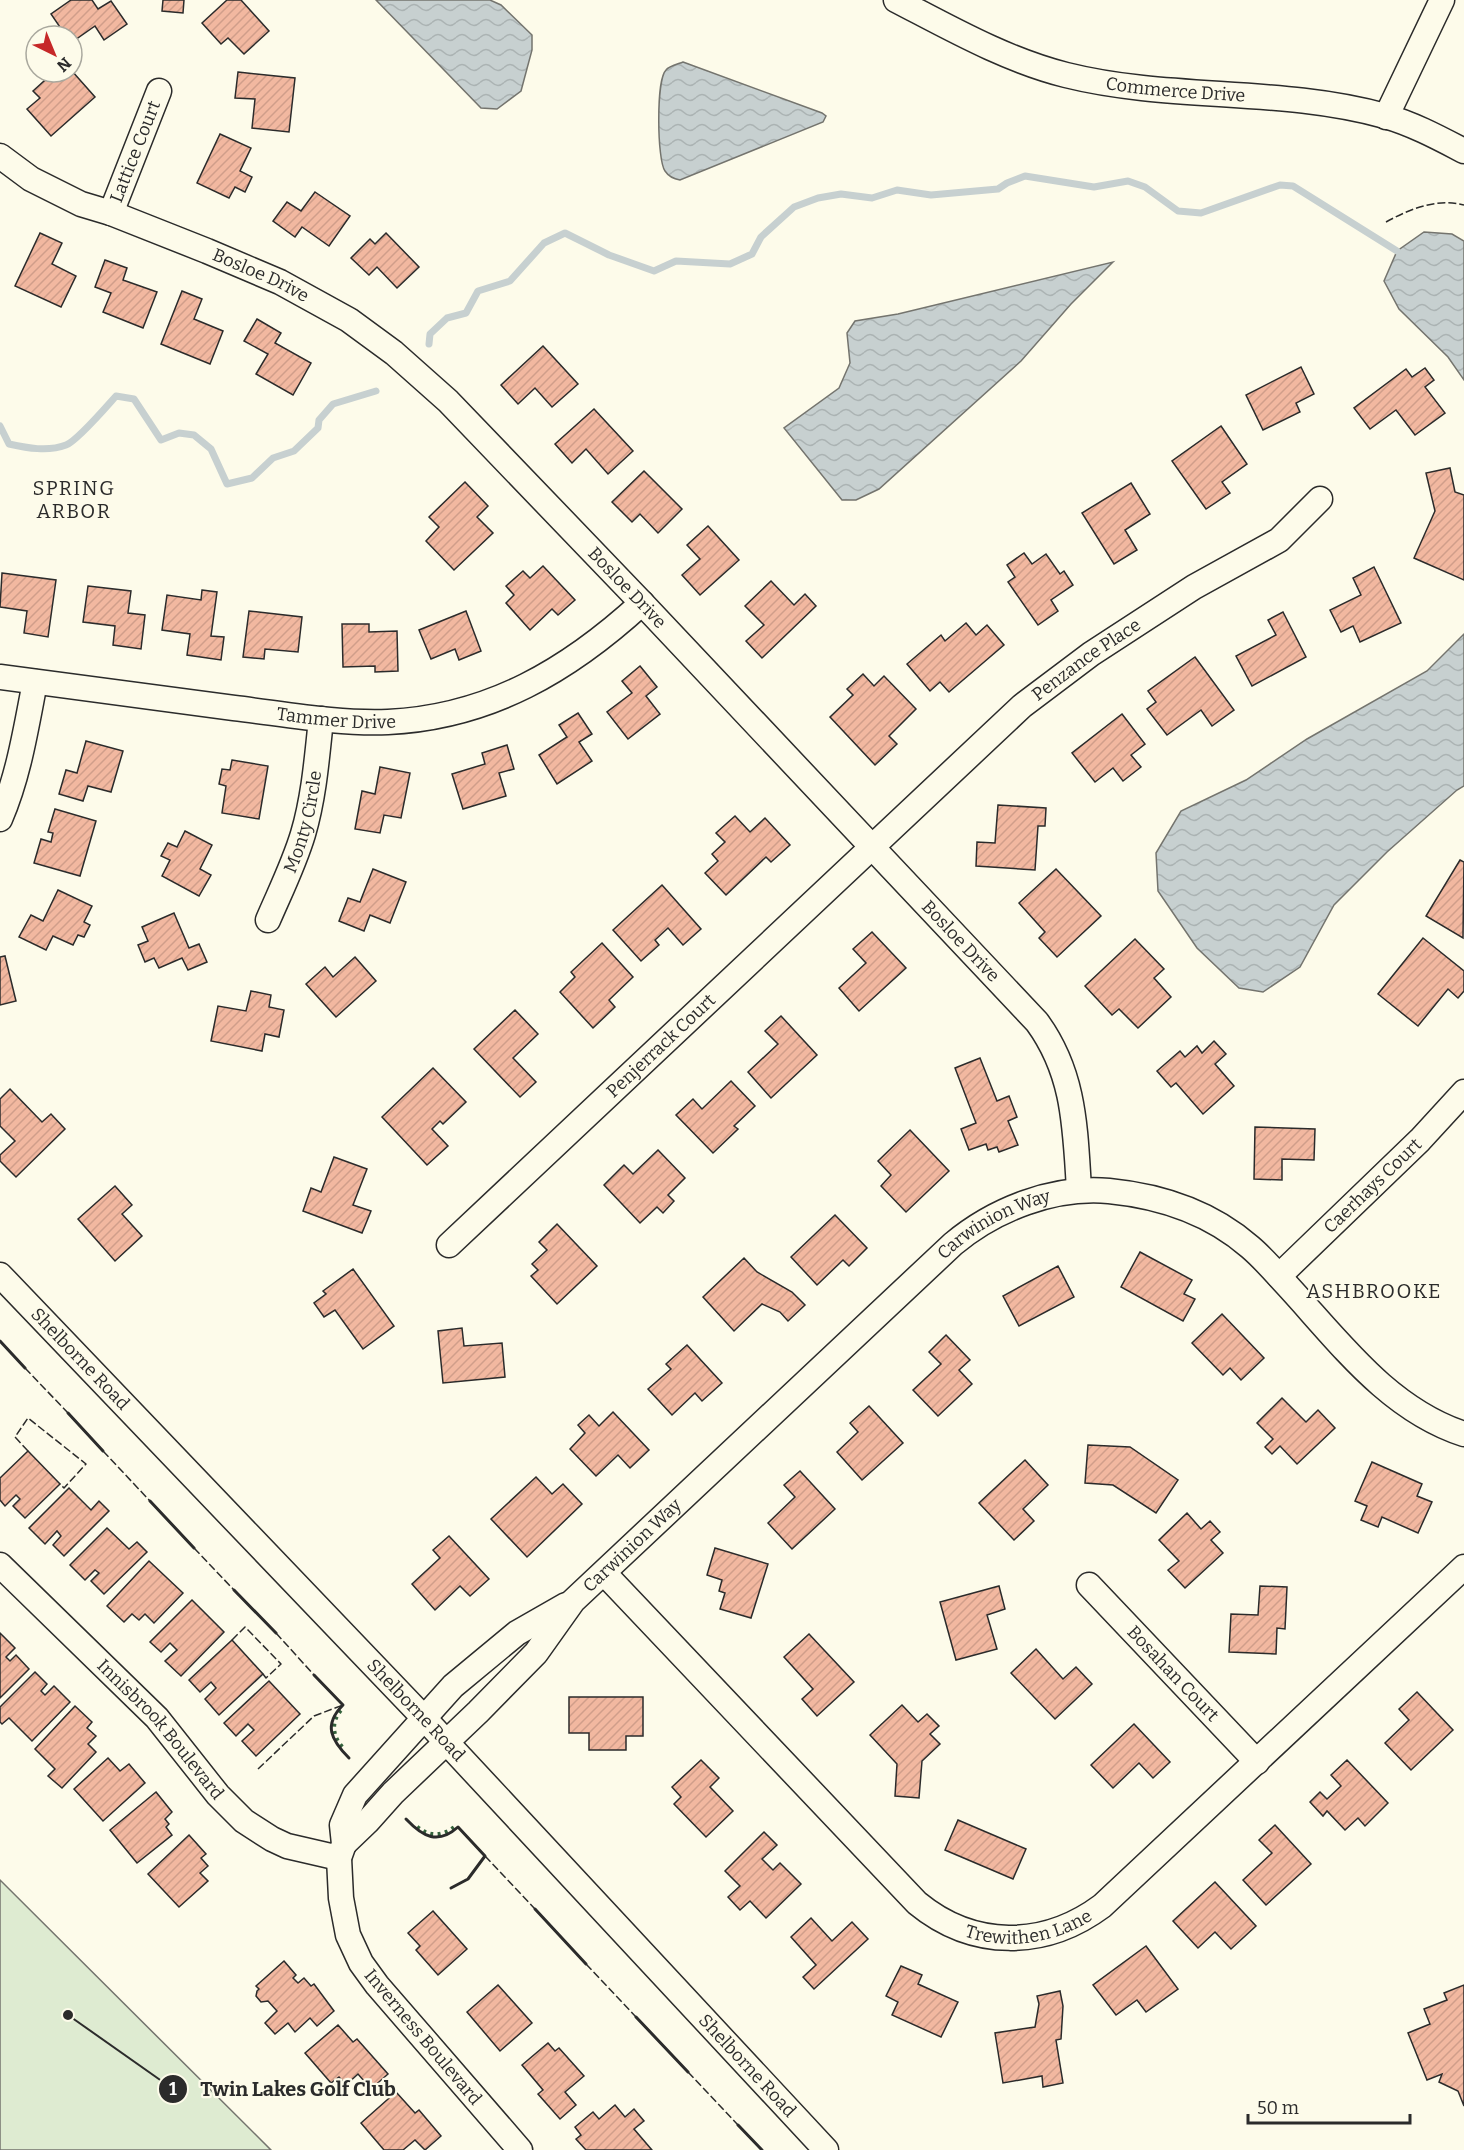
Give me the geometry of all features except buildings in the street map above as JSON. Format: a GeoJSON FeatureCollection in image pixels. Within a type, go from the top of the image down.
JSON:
{"type":"FeatureCollection","features":[{"type":"Feature","properties":{"kind":"street","name":"Commerce Drive"},"geometry":{"type":"LineString","coordinates":[[896,0],[1003,54],[1066,75],[1164,89],[1323,103],[1386,117],[1427,132],[1464,151]]}},
{"type":"Feature","properties":{"kind":"street"},"geometry":{"type":"LineString","coordinates":[[1386,117],[1443,0]]}},
{"type":"Feature","properties":{"kind":"street","name":"Lattice Court"},"geometry":{"type":"LineString","coordinates":[[111,213],[159,91]]}},
{"type":"Feature","properties":{"kind":"street","name":"Bosloe Drive"},"geometry":{"type":"LineString","coordinates":[[0,156],[31,179],[81,204],[111,213],[259,272],[324,305],[373,336],[417,372],[642,603],[1037,1022],[1048,1038],[1065,1075],[1074,1112],[1079,1189]]}},
{"type":"Feature","properties":{"kind":"street","name":"Penzance Place"},"geometry":{"type":"LineString","coordinates":[[873,847],[1022,706],[1091,654],[1194,587],[1279,540],[1320,499]]}},
{"type":"Feature","properties":{"kind":"street","name":"Tammer Drive"},"geometry":{"type":"LineString","coordinates":[[0,676],[321,719],[389,722],[449,714],[476,707],[532,684],[561,668],[604,636],[642,603]]}},
{"type":"Feature","properties":{"kind":"street"},"geometry":{"type":"LineString","coordinates":[[0,819],[17,771],[35,682]]}},
{"type":"Feature","properties":{"kind":"street","name":"Monty Circle"},"geometry":{"type":"LineString","coordinates":[[268,920],[295,858],[303,833],[310,803],[321,719]]}},
{"type":"Feature","properties":{"kind":"street","name":"Penjerrack Court"},"geometry":{"type":"LineString","coordinates":[[449,1245],[873,847]]}},
{"type":"Feature","properties":{"kind":"street","name":"Caerhays Court"},"geometry":{"type":"LineString","coordinates":[[1279,1276],[1420,1140],[1464,1092]]}},
{"type":"Feature","properties":{"kind":"street","name":"Carwinion Way"},"geometry":{"type":"LineString","coordinates":[[423,1717],[453,1686],[517,1633],[573,1601],[965,1234],[1000,1213],[1051,1196],[1079,1189],[1124,1192],[1152,1198],[1205,1217],[1228,1230],[1249,1246],[1279,1276],[1379,1384],[1424,1417],[1464,1434]]}},
{"type":"Feature","properties":{"kind":"street","name":"Shelborne Road"},"geometry":{"type":"LineString","coordinates":[[0,1275],[423,1717],[533,1838],[826,2150]]}},
{"type":"Feature","properties":{"kind":"street","name":"Innisbrook Boulevard"},"geometry":{"type":"LineString","coordinates":[[0,1565],[157,1718],[218,1795],[244,1821],[287,1846],[342,1851]]}},
{"type":"Feature","properties":{"kind":"street","name":"Trewithen Lane"},"geometry":{"type":"LineString","coordinates":[[604,1573],[905,1892],[942,1921],[968,1931],[1002,1938],[1032,1937],[1061,1929],[1090,1916],[1118,1893],[1464,1567]]}},
{"type":"Feature","properties":{"kind":"street","name":"Bosahan Court"},"geometry":{"type":"LineString","coordinates":[[1089,1584],[1257,1762]]}},
{"type":"Feature","properties":{"kind":"street","name":"Carwinion Way"},"geometry":{"type":"LineString","coordinates":[[447,1743],[536,1653],[573,1601]]}},
{"type":"Feature","properties":{"kind":"street","name":"Inverness Boulevard"},"geometry":{"type":"LineString","coordinates":[[423,1717],[355,1795],[342,1825],[340,1898],[345,1924],[361,1963],[377,1985],[520,2150]]}},
{"type":"Feature","properties":{"kind":"street"},"geometry":{"type":"LineString","coordinates":[[342,1851],[393,1793],[447,1743]]}},
{"type":"Feature","properties":{"kind":"green space"},"geometry":{"type":"Polygon","coordinates":[[[0,1880],[271,2150],[0,2150],[0,1880]]]}},
{"type":"Feature","properties":{"kind":"water"},"geometry":{"type":"Polygon","coordinates":[[[376,0],[490,0],[501,5],[532,35],[532,50],[521,91],[497,109],[481,108],[376,0]]]}},
{"type":"Feature","properties":{"kind":"water"},"geometry":{"type":"Polygon","coordinates":[[[683,62],[826,116],[823,122],[680,180],[674,178],[665,171],[660,152],[660,88],[666,70],[683,62]]]}},
{"type":"Feature","properties":{"kind":"water"},"geometry":{"type":"Polygon","coordinates":[[[1424,232],[1452,234],[1464,241],[1464,380],[1448,357],[1399,309],[1384,281],[1397,251],[1424,232]]]}},
{"type":"Feature","properties":{"kind":"water"},"geometry":{"type":"Polygon","coordinates":[[[1113,262],[1071,304],[1021,361],[879,489],[856,500],[842,500],[784,428],[839,388],[850,363],[847,333],[855,321],[898,314],[1113,262]]]}},
{"type":"Feature","properties":{"kind":"water"},"geometry":{"type":"Polygon","coordinates":[[[1464,634],[1464,786],[1387,852],[1334,905],[1300,967],[1263,992],[1239,988],[1197,948],[1158,891],[1156,853],[1181,811],[1246,780],[1307,739],[1427,671],[1464,634]]]}},
{"type":"Feature","properties":{"kind":"waterway"},"geometry":{"type":"LineString","coordinates":[[429,344],[430,334],[447,318],[466,313],[478,291],[510,281],[544,243],[565,233],[609,255],[654,271],[676,261],[730,264],[752,254],[761,237],[794,207],[818,198],[841,194],[872,198],[897,190],[931,195],[998,189],[1025,176],[1094,187],[1128,181],[1145,187],[1178,211],[1201,213],[1280,185],[1293,186],[1397,251]]}},
{"type":"Feature","properties":{"kind":"waterway"},"geometry":{"type":"LineString","coordinates":[[0,426],[9,444],[38,449],[59,447],[77,437],[116,396],[134,399],[161,440],[179,433],[194,435],[211,449],[227,484],[252,478],[273,458],[294,451],[318,428],[319,420],[333,404],[376,391]]}},
{"type":"Feature","properties":{"kind":"hedge"},"geometry":{"type":"LineString","coordinates":[[342,1747],[338,1742],[334,1727],[336,1717],[343,1708]]}},
{"type":"Feature","properties":{"kind":"hedge"},"geometry":{"type":"LineString","coordinates":[[417,1827],[427,1833],[442,1834],[456,1826]]}},
{"type":"Feature","properties":{"kind":"fence"},"geometry":{"type":"LineString","coordinates":[[1386,222],[1404,213],[1433,204],[1464,205]]}},
{"type":"Feature","properties":{"kind":"fence"},"geometry":{"type":"LineString","coordinates":[[25,1368],[68,1413]]}},
{"type":"Feature","properties":{"kind":"fence"},"geometry":{"type":"LineString","coordinates":[[28,1451],[15,1437],[28,1418],[86,1464],[64,1488],[60,1484]]}},
{"type":"Feature","properties":{"kind":"fence"},"geometry":{"type":"LineString","coordinates":[[103,1451],[150,1501]]}},
{"type":"Feature","properties":{"kind":"fence"},"geometry":{"type":"LineString","coordinates":[[194,1548],[234,1590]]}},
{"type":"Feature","properties":{"kind":"fence"},"geometry":{"type":"LineString","coordinates":[[232,1640],[245,1627],[281,1664],[266,1678],[263,1674]]}},
{"type":"Feature","properties":{"kind":"fence"},"geometry":{"type":"LineString","coordinates":[[276,1633],[314,1675]]}},
{"type":"Feature","properties":{"kind":"fence"},"geometry":{"type":"LineString","coordinates":[[258,1769],[314,1716],[343,1705]]}},
{"type":"Feature","properties":{"kind":"fence"},"geometry":{"type":"LineString","coordinates":[[485,1856],[535,1909]]}},
{"type":"Feature","properties":{"kind":"fence"},"geometry":{"type":"LineString","coordinates":[[586,1964],[636,2017]]}},
{"type":"Feature","properties":{"kind":"fence"},"geometry":{"type":"LineString","coordinates":[[688,2072],[738,2125]]}},
{"type":"Feature","properties":{"kind":"wall"},"geometry":{"type":"LineString","coordinates":[[0,1341],[25,1368]]}},
{"type":"Feature","properties":{"kind":"wall"},"geometry":{"type":"LineString","coordinates":[[68,1413],[103,1451]]}},
{"type":"Feature","properties":{"kind":"wall"},"geometry":{"type":"LineString","coordinates":[[150,1501],[194,1548]]}},
{"type":"Feature","properties":{"kind":"wall"},"geometry":{"type":"LineString","coordinates":[[234,1590],[276,1633]]}},
{"type":"Feature","properties":{"kind":"wall"},"geometry":{"type":"LineString","coordinates":[[314,1675],[343,1705],[331,1726],[334,1739],[349,1758]]}},
{"type":"Feature","properties":{"kind":"wall"},"geometry":{"type":"LineString","coordinates":[[406,1819],[418,1830],[431,1837],[444,1836],[458,1827],[485,1856],[468,1879],[451,1888]]}},
{"type":"Feature","properties":{"kind":"wall"},"geometry":{"type":"LineString","coordinates":[[535,1909],[586,1964]]}},
{"type":"Feature","properties":{"kind":"wall"},"geometry":{"type":"LineString","coordinates":[[636,2017],[688,2072]]}},
{"type":"Feature","properties":{"kind":"wall"},"geometry":{"type":"LineString","coordinates":[[738,2125],[762,2150]]}},
{"type":"Feature","properties":{"kind":"place","name":"Twin Lakes Golf Club"},"geometry":{"type":"Point","coordinates":[68,2015]}},
{"type":"Feature","properties":{"kind":"district","name":"SPRING ARBOR"},"geometry":{"type":"Point","coordinates":[74,500]}},
{"type":"Feature","properties":{"kind":"district","name":"ASHBROOKE"},"geometry":{"type":"Point","coordinates":[1374,1291]}}]}
